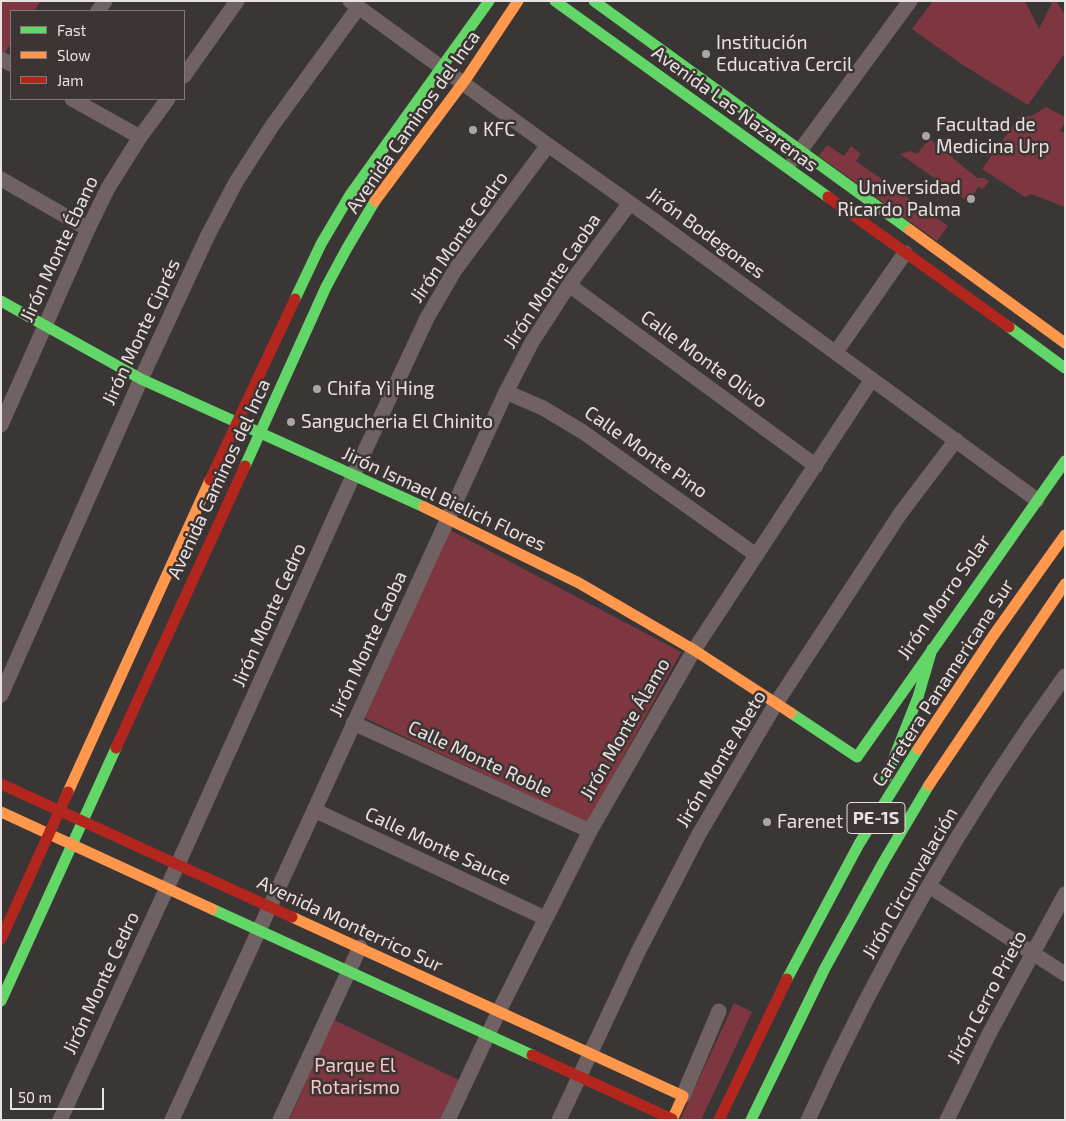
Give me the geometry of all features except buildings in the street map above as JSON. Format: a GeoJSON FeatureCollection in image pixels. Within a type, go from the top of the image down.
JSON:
{"type":"FeatureCollection","features":[{"type":"Feature","properties":{"kind":"main road","name":"Avenida Caminos del Inca"},"geometry":{"type":"LineString","coordinates":[[1,939],[236,423],[321,244],[350,195],[489,1]]}},
{"type":"Feature","properties":{"kind":"main road","name":"Avenida Caminos del Inca"},"geometry":{"type":"LineString","coordinates":[[1,1001],[326,287],[372,206],[462,84],[518,1]]}},
{"type":"Feature","properties":{"kind":"main road","name":"Avenida Las Nazarenas"},"geometry":{"type":"LineString","coordinates":[[555,1],[1065,368]]}},
{"type":"Feature","properties":{"kind":"main road","name":"Avenida Las Nazarenas"},"geometry":{"type":"LineString","coordinates":[[594,1],[1065,343]]}},
{"type":"Feature","properties":{"kind":"main road","name":"Jirón Ismael Bielich Flores"},"geometry":{"type":"LineString","coordinates":[[1,301],[141,379],[449,520],[580,583],[694,650],[775,705],[857,757]]}},
{"type":"Feature","properties":{"kind":"main road","name":"Jirón Morro Solar"},"geometry":{"type":"LineString","coordinates":[[857,757],[1065,460]]}},
{"type":"Feature","properties":{"kind":"main road","name":"Carretera Panamericana Sur"},"geometry":{"type":"LineString","coordinates":[[719,1120],[800,953],[858,848],[942,710],[1065,535]]}},
{"type":"Feature","properties":{"kind":"main road","name":"PE-1S"},"geometry":{"type":"LineString","coordinates":[[751,1120],[825,968],[884,861],[966,727],[1065,584]]}},
{"type":"Feature","properties":{"kind":"main road"},"geometry":{"type":"LineString","coordinates":[[858,848],[918,698],[932,649]]}},
{"type":"Feature","properties":{"kind":"main road","name":"Avenida Monterrico Sur"},"geometry":{"type":"LineString","coordinates":[[1,784],[683,1096]]}},
{"type":"Feature","properties":{"kind":"main road"},"geometry":{"type":"LineString","coordinates":[[1,812],[672,1119],[683,1096]]}},
{"type":"Feature","properties":{"kind":"street"},"geometry":{"type":"LineString","coordinates":[[185,75],[237,1]]}},
{"type":"Feature","properties":{"kind":"street"},"geometry":{"type":"LineString","coordinates":[[787,168],[910,1]]}},
{"type":"Feature","properties":{"kind":"street","name":"Jirón Bodegones"},"geometry":{"type":"LineString","coordinates":[[354,4],[462,84],[836,352],[1037,500]]}},
{"type":"Feature","properties":{"kind":"street","name":"Jirón Monte Ciprés"},"geometry":{"type":"LineString","coordinates":[[1,695],[141,379],[208,235],[236,182],[354,4]]}},
{"type":"Feature","properties":{"kind":"street"},"geometry":{"type":"LineString","coordinates":[[74,100],[140,137]]}},
{"type":"Feature","properties":{"kind":"street","name":"Jirón Monte Ébano"},"geometry":{"type":"LineString","coordinates":[[1,425],[108,188],[140,137],[167,100]]}},
{"type":"Feature","properties":{"kind":"street","name":"Jirón Monte Cedro"},"geometry":{"type":"LineString","coordinates":[[60,1120],[353,476],[432,310],[455,270],[548,146]]}},
{"type":"Feature","properties":{"kind":"street"},"geometry":{"type":"LineString","coordinates":[[1,179],[88,229]]}},
{"type":"Feature","properties":{"kind":"street","name":"Jirón Monte Caoba"},"geometry":{"type":"LineString","coordinates":[[172,1120],[269,906],[449,520],[506,392],[532,342],[569,285],[630,203]]}},
{"type":"Feature","properties":{"kind":"street"},"geometry":{"type":"LineString","coordinates":[[836,352],[905,253]]}},
{"type":"Feature","properties":{"kind":"street","name":"Calle Monte Olivo"},"geometry":{"type":"LineString","coordinates":[[569,285],[816,466]]}},
{"type":"Feature","properties":{"kind":"street","name":"Jirón Monte Álamo"},"geometry":{"type":"LineString","coordinates":[[448,1120],[498,1011],[590,831],[694,650],[872,379]]}},
{"type":"Feature","properties":{"kind":"street","name":"Calle Monte Pino"},"geometry":{"type":"LineString","coordinates":[[506,392],[543,408],[583,432],[756,555]]}},
{"type":"Feature","properties":{"kind":"street","name":"Jirón Monte Abeto"},"geometry":{"type":"LineString","coordinates":[[559,1120],[638,952],[698,834],[775,705],[900,514],[956,440]]}},
{"type":"Feature","properties":{"kind":"street","name":"Jirón Circunvalación"},"geometry":{"type":"LineString","coordinates":[[808,1120],[842,1046],[929,886],[991,784],[1065,676]]}},
{"type":"Feature","properties":{"kind":"street","name":"Calle Monte Roble"},"geometry":{"type":"LineString","coordinates":[[354,723],[590,831]]}},
{"type":"Feature","properties":{"kind":"street","name":"Calle Monte Sauce"},"geometry":{"type":"LineString","coordinates":[[314,810],[545,918]]}},
{"type":"Feature","properties":{"kind":"street"},"geometry":{"type":"LineString","coordinates":[[929,886],[1031,954],[1065,974]]}},
{"type":"Feature","properties":{"kind":"street","name":"Jirón Cerro Prieto"},"geometry":{"type":"LineString","coordinates":[[947,1120],[988,1034],[1065,894]]}},
{"type":"Feature","properties":{"kind":"street"},"geometry":{"type":"LineString","coordinates":[[280,1120],[360,947]]}},
{"type":"Feature","properties":{"kind":"street"},"geometry":{"type":"LineString","coordinates":[[683,1096],[719,1011]]}},
{"type":"Feature","properties":{"kind":"green space"},"geometry":{"type":"Polygon","coordinates":[[[1,1],[41,1],[35,10],[10,10],[10,45],[4,54],[1,53],[1,1]]]}},
{"type":"Feature","properties":{"kind":"green space"},"geometry":{"type":"Polygon","coordinates":[[[933,1],[1025,1],[1039,29],[1053,1],[1056,1],[1065,15],[1065,53],[1028,105],[963,65],[912,29],[933,1]]]}},
{"type":"Feature","properties":{"kind":"green space"},"geometry":{"type":"Polygon","coordinates":[[[1046,107],[1065,117],[1065,122],[1060,131],[1065,133],[1065,207],[1031,194],[1025,197],[982,169],[1020,116],[1032,116],[1046,107]]]}},
{"type":"Feature","properties":{"kind":"green space"},"geometry":{"type":"Polygon","coordinates":[[[931,140],[977,178],[984,178],[989,181],[983,189],[978,187],[967,201],[900,154],[910,151],[917,154],[931,140]]]}},
{"type":"Feature","properties":{"kind":"green space"},"geometry":{"type":"Polygon","coordinates":[[[827,145],[844,156],[851,146],[861,154],[856,161],[948,226],[937,241],[819,156],[827,145]]]}},
{"type":"Feature","properties":{"kind":"green space"},"geometry":{"type":"Polygon","coordinates":[[[450,530],[681,652],[587,823],[365,718],[450,530]]]}},
{"type":"Feature","properties":{"kind":"green space"},"geometry":{"type":"Polygon","coordinates":[[[734,1003],[752,1012],[701,1120],[680,1120],[734,1003]]]}},
{"type":"Feature","properties":{"kind":"green space","name":"Parque El Rotarismo"},"geometry":{"type":"Polygon","coordinates":[[[334,1020],[461,1081],[443,1120],[289,1120],[334,1020]]]}},
{"type":"Feature","properties":{"kind":"traffic: fast"},"geometry":{"type":"LineString","coordinates":[[295,299],[321,244],[350,195],[489,1]]}},
{"type":"Feature","properties":{"kind":"traffic: fast"},"geometry":{"type":"LineString","coordinates":[[555,1],[828,197]]}},
{"type":"Feature","properties":{"kind":"traffic: fast"},"geometry":{"type":"LineString","coordinates":[[594,1],[910,230]]}},
{"type":"Feature","properties":{"kind":"traffic: fast"},"geometry":{"type":"LineString","coordinates":[[245,466],[326,287],[375,201]]}},
{"type":"Feature","properties":{"kind":"traffic: fast"},"geometry":{"type":"LineString","coordinates":[[1,301],[141,379],[424,507]]}},
{"type":"Feature","properties":{"kind":"traffic: fast"},"geometry":{"type":"LineString","coordinates":[[1009,327],[1065,368]]}},
{"type":"Feature","properties":{"kind":"traffic: fast"},"geometry":{"type":"LineString","coordinates":[[791,713],[857,757],[1065,461]]}},
{"type":"Feature","properties":{"kind":"traffic: fast"},"geometry":{"type":"LineString","coordinates":[[886,778],[918,697],[932,649]]}},
{"type":"Feature","properties":{"kind":"traffic: fast"},"geometry":{"type":"LineString","coordinates":[[1,1001],[116,748]]}},
{"type":"Feature","properties":{"kind":"traffic: fast"},"geometry":{"type":"LineString","coordinates":[[787,979],[859,844],[918,749]]}},
{"type":"Feature","properties":{"kind":"traffic: fast"},"geometry":{"type":"LineString","coordinates":[[751,1120],[825,968],[884,861],[929,785]]}},
{"type":"Feature","properties":{"kind":"traffic: fast"},"geometry":{"type":"LineString","coordinates":[[212,909],[532,1055]]}},
{"type":"Feature","properties":{"kind":"traffic: slow"},"geometry":{"type":"LineString","coordinates":[[375,201],[468,76],[518,1]]}},
{"type":"Feature","properties":{"kind":"traffic: slow"},"geometry":{"type":"LineString","coordinates":[[910,230],[1065,343]]}},
{"type":"Feature","properties":{"kind":"traffic: slow"},"geometry":{"type":"LineString","coordinates":[[68,792],[210,480]]}},
{"type":"Feature","properties":{"kind":"traffic: slow"},"geometry":{"type":"LineString","coordinates":[[424,507],[579,583],[694,650],[791,713]]}},
{"type":"Feature","properties":{"kind":"traffic: slow"},"geometry":{"type":"LineString","coordinates":[[918,749],[993,636],[1065,535]]}},
{"type":"Feature","properties":{"kind":"traffic: slow"},"geometry":{"type":"LineString","coordinates":[[929,785],[1065,584]]}},
{"type":"Feature","properties":{"kind":"traffic: slow"},"geometry":{"type":"LineString","coordinates":[[1,812],[212,909]]}},
{"type":"Feature","properties":{"kind":"traffic: slow"},"geometry":{"type":"LineString","coordinates":[[292,917],[683,1096],[672,1120]]}},
{"type":"Feature","properties":{"kind":"traffic: jam"},"geometry":{"type":"LineString","coordinates":[[828,197],[1009,327]]}},
{"type":"Feature","properties":{"kind":"traffic: jam"},"geometry":{"type":"LineString","coordinates":[[210,480],[295,299]]}},
{"type":"Feature","properties":{"kind":"traffic: jam"},"geometry":{"type":"LineString","coordinates":[[116,748],[245,466]]}},
{"type":"Feature","properties":{"kind":"traffic: jam"},"geometry":{"type":"LineString","coordinates":[[1,784],[292,917]]}},
{"type":"Feature","properties":{"kind":"traffic: jam"},"geometry":{"type":"LineString","coordinates":[[1,939],[68,792]]}},
{"type":"Feature","properties":{"kind":"traffic: jam"},"geometry":{"type":"LineString","coordinates":[[719,1120],[787,979]]}},
{"type":"Feature","properties":{"kind":"traffic: jam"},"geometry":{"type":"LineString","coordinates":[[532,1055],[672,1119]]}},
{"type":"Feature","properties":{"kind":"place","name":"Institución Educativa Cercil"},"geometry":{"type":"Point","coordinates":[706,54]}},
{"type":"Feature","properties":{"kind":"place","name":"KFC"},"geometry":{"type":"Point","coordinates":[473,130]}},
{"type":"Feature","properties":{"kind":"place","name":"Facultad de Medicina Urp"},"geometry":{"type":"Point","coordinates":[926,136]}},
{"type":"Feature","properties":{"kind":"place","name":"Universidad Ricardo Palma"},"geometry":{"type":"Point","coordinates":[971,199]}},
{"type":"Feature","properties":{"kind":"place","name":"Chifa Yi Hing"},"geometry":{"type":"Point","coordinates":[317,389]}},
{"type":"Feature","properties":{"kind":"place","name":"Sangucheria El Chinito"},"geometry":{"type":"Point","coordinates":[291,422]}},
{"type":"Feature","properties":{"kind":"place","name":"Farenet"},"geometry":{"type":"Point","coordinates":[767,822]}}]}
